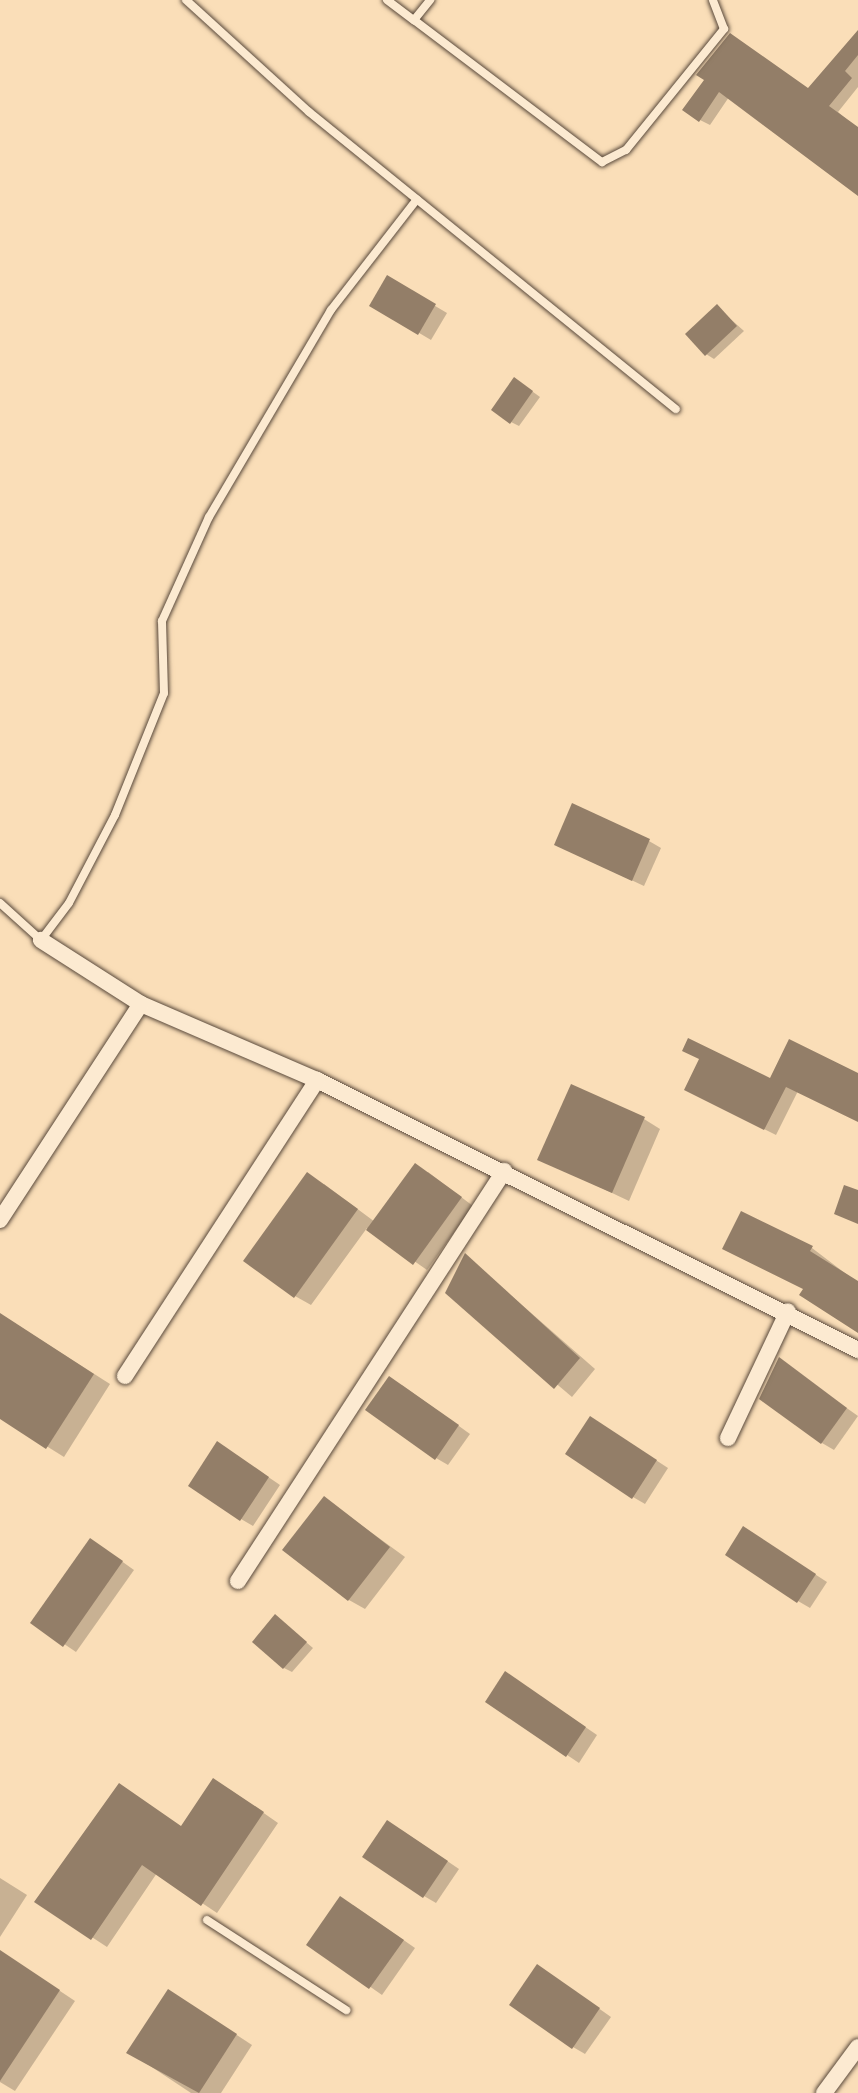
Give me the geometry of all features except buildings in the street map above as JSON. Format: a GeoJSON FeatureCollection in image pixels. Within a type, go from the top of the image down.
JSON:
{"type":"FeatureCollection","features":[{"type":"Feature","properties":{"kind":"street"},"geometry":{"type":"LineString","coordinates":[[41,940],[141,1004],[317,1080],[788,1311],[858,1350]]}},
{"type":"Feature","properties":{"kind":"street"},"geometry":{"type":"LineString","coordinates":[[0,1220],[141,1004]]}},
{"type":"Feature","properties":{"kind":"street"},"geometry":{"type":"LineString","coordinates":[[125,1376],[317,1080]]}},
{"type":"Feature","properties":{"kind":"street"},"geometry":{"type":"LineString","coordinates":[[238,1581],[504,1171]]}},
{"type":"Feature","properties":{"kind":"street"},"geometry":{"type":"LineString","coordinates":[[728,1438],[788,1311]]}},
{"type":"Feature","properties":{"kind":"street"},"geometry":{"type":"LineString","coordinates":[[824,2093],[858,2047]]}},
{"type":"Feature","properties":{"kind":"lane"},"geometry":{"type":"LineString","coordinates":[[186,0],[417,199],[676,409]]}},
{"type":"Feature","properties":{"kind":"lane"},"geometry":{"type":"LineString","coordinates":[[387,0],[602,162],[626,150],[724,29],[713,0]]}},
{"type":"Feature","properties":{"kind":"lane"},"geometry":{"type":"LineString","coordinates":[[414,20],[430,0]]}},
{"type":"Feature","properties":{"kind":"lane"},"geometry":{"type":"LineString","coordinates":[[0,903],[41,940],[115,815],[164,693],[162,621],[209,517],[331,310],[417,199]]}},
{"type":"Feature","properties":{"kind":"lane"},"geometry":{"type":"LineString","coordinates":[[207,1920],[346,2010]]}}]}
